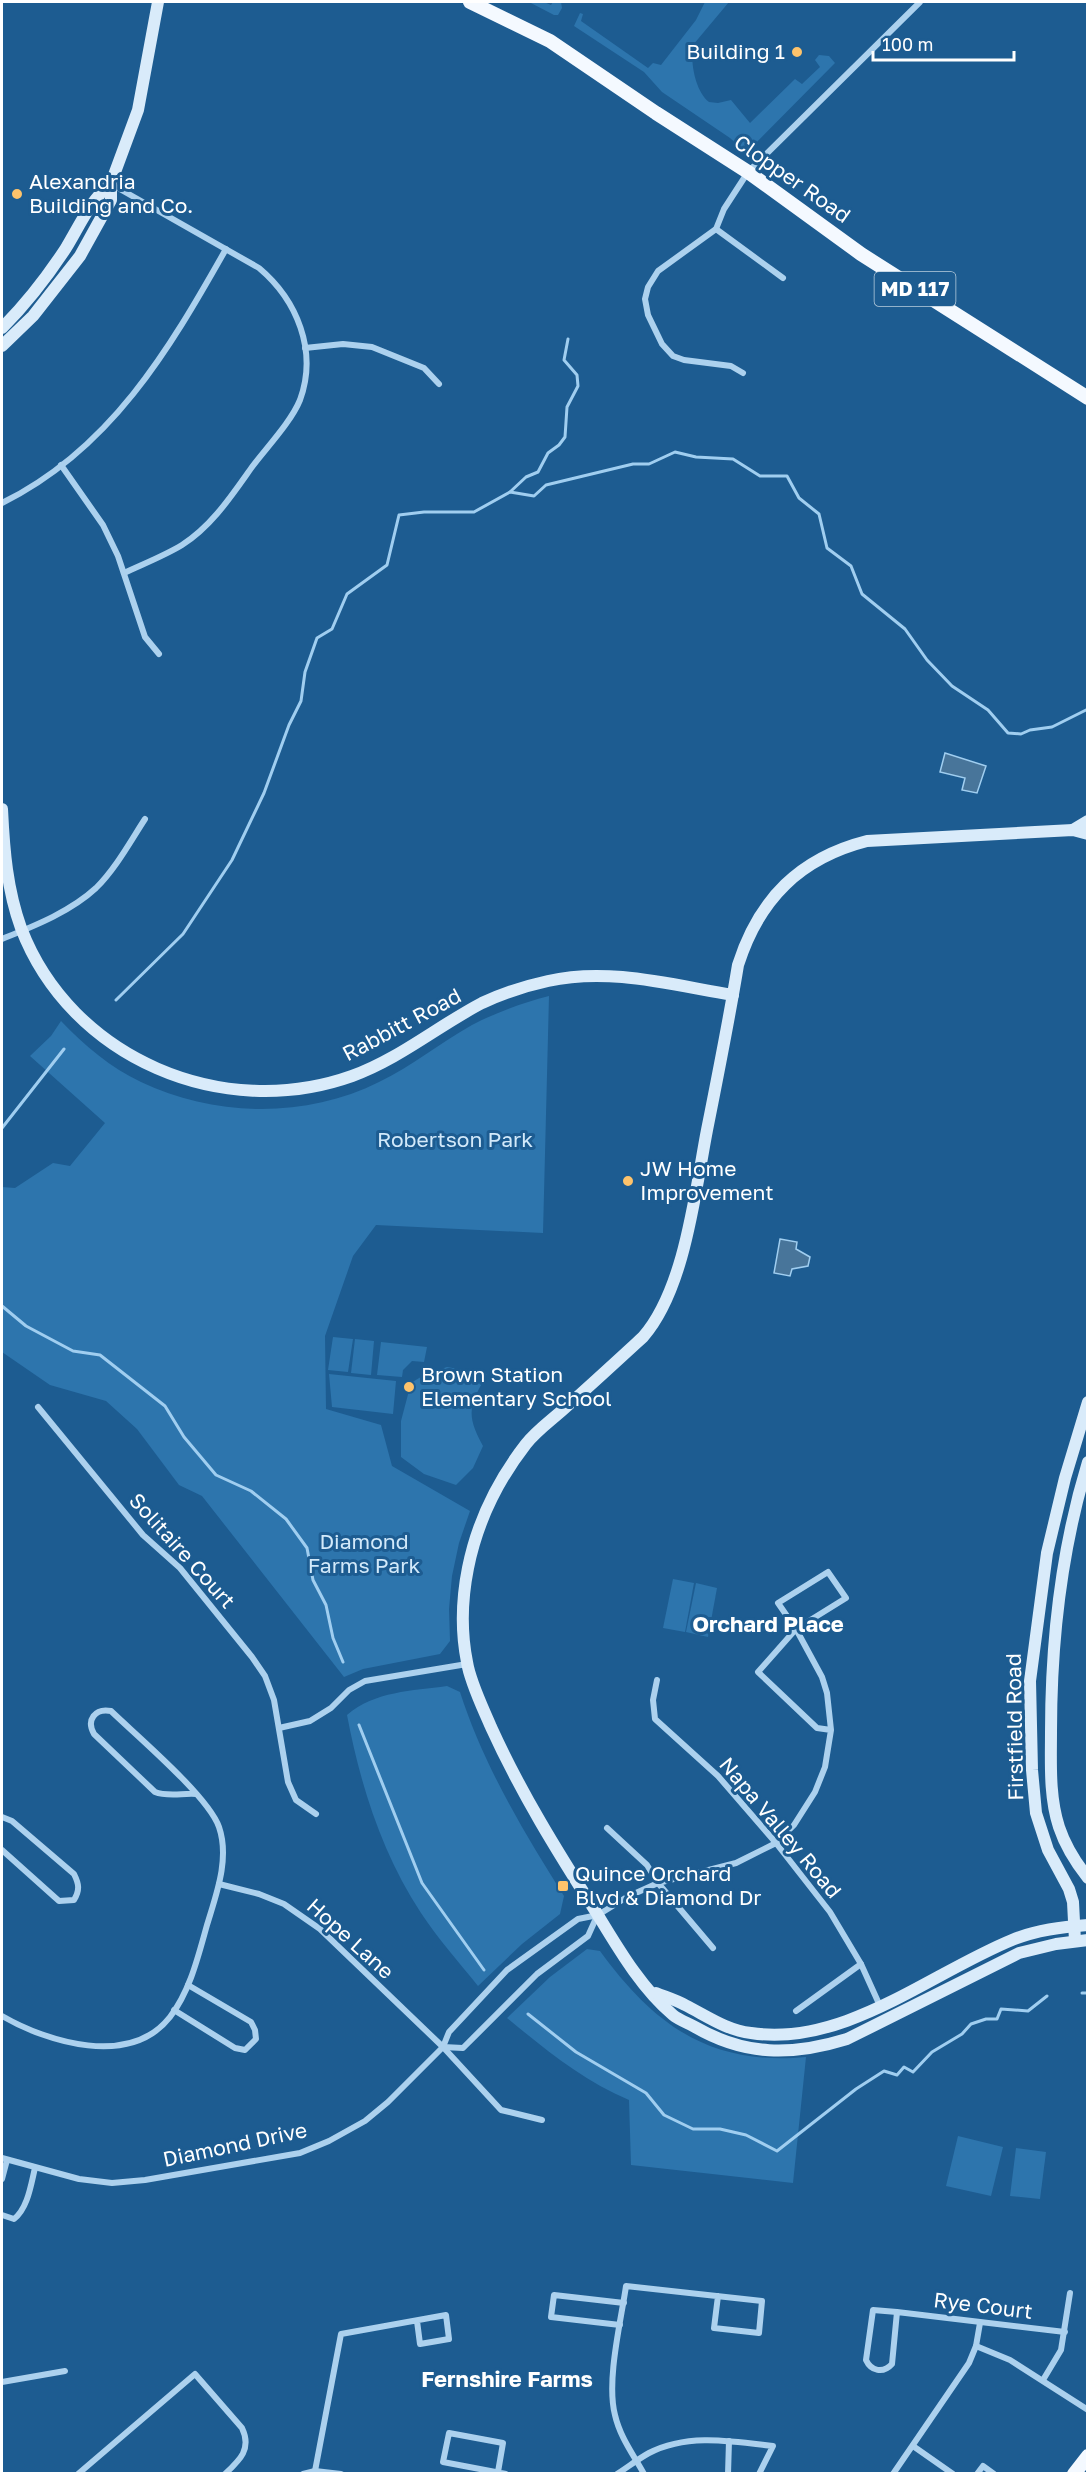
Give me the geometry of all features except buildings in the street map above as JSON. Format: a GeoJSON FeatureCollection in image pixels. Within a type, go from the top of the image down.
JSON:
{"type":"FeatureCollection","features":[{"type":"Feature","properties":{"kind":"main road","name":"Clopper Road"},"geometry":{"type":"LineString","coordinates":[[470,2],[550,41],[748,172],[861,254],[1088,398]]}},
{"type":"Feature","properties":{"kind":"main road"},"geometry":{"type":"LineString","coordinates":[[1074,2474],[1088,2456]]}},
{"type":"Feature","properties":{"kind":"street"},"geometry":{"type":"LineString","coordinates":[[2,345],[33,316],[80,256],[111,200],[111,183],[138,110],[158,2]]}},
{"type":"Feature","properties":{"kind":"street"},"geometry":{"type":"LineString","coordinates":[[743,373],[731,366],[684,360],[674,356],[662,344],[646,308],[648,287],[658,271],[716,229],[724,209],[748,172],[920,2]]}},
{"type":"Feature","properties":{"kind":"street"},"geometry":{"type":"LineString","coordinates":[[111,183],[259,268],[282,291],[298,318],[304,348],[305,372],[299,401],[228,501],[208,524],[182,545],[124,573]]}},
{"type":"Feature","properties":{"kind":"street"},"geometry":{"type":"LineString","coordinates":[[2,328],[23,307],[66,248],[99,194],[111,183]]}},
{"type":"Feature","properties":{"kind":"street"},"geometry":{"type":"LineString","coordinates":[[716,229],[783,278]]}},
{"type":"Feature","properties":{"kind":"street"},"geometry":{"type":"LineString","coordinates":[[2,503],[40,481],[61,465],[113,418],[148,377],[181,329],[226,249]]}},
{"type":"Feature","properties":{"kind":"street"},"geometry":{"type":"LineString","coordinates":[[304,348],[343,344],[372,347],[424,368],[439,384]]}},
{"type":"Feature","properties":{"kind":"street"},"geometry":{"type":"LineString","coordinates":[[61,465],[103,525],[124,573],[145,637],[159,654]]}},
{"type":"Feature","properties":{"kind":"street","name":"Rabbitt Road"},"geometry":{"type":"LineString","coordinates":[[2,809],[5,868],[13,905],[36,960],[53,987],[97,1032],[135,1059],[165,1073],[201,1084],[248,1092],[295,1090],[327,1084],[355,1075],[392,1058],[482,1003],[510,991],[552,980],[602,975],[733,995]]}},
{"type":"Feature","properties":{"kind":"street"},"geometry":{"type":"LineString","coordinates":[[2,939],[66,910],[95,888],[114,867],[145,819]]}},
{"type":"Feature","properties":{"kind":"street"},"geometry":{"type":"LineString","coordinates":[[1073,830],[1088,821]]}},
{"type":"Feature","properties":{"kind":"street"},"geometry":{"type":"LineString","coordinates":[[1081,1941],[1019,1953],[847,2039],[792,2051],[749,2048],[720,2040],[674,2015],[651,1992],[608,1934],[550,1842],[508,1764],[467,1664],[464,1596],[468,1567],[489,1502],[527,1443],[643,1337],[653,1326],[667,1301],[688,1227],[738,965],[744,945],[768,903],[783,885],[802,869],[842,846],[867,841],[1073,830],[1088,834]]}},
{"type":"Feature","properties":{"kind":"street","name":"Firstfield Road"},"geometry":{"type":"LineString","coordinates":[[1081,1941],[1074,1926],[1073,1902],[1069,1889],[1048,1850],[1036,1813],[1032,1770],[1030,1681],[1047,1553],[1065,1478],[1088,1402]]}},
{"type":"Feature","properties":{"kind":"street","name":"Solitaire Court"},"geometry":{"type":"LineString","coordinates":[[38,1407],[143,1535],[180,1568],[265,1676],[279,1728],[288,1782],[296,1800],[316,1814]]}},
{"type":"Feature","properties":{"kind":"street","name":"Firstfield Road"},"geometry":{"type":"LineString","coordinates":[[1088,1462],[1069,1530],[1055,1615],[1050,1759],[1054,1803],[1059,1826],[1071,1852],[1088,1878]]}},
{"type":"Feature","properties":{"kind":"street"},"geometry":{"type":"LineString","coordinates":[[442,2048],[463,2048],[537,1974],[588,1936],[598,1915],[627,1897],[658,1883],[736,1863],[776,1843],[794,1825],[815,1792],[825,1767],[831,1730],[827,1693],[822,1677],[796,1629],[778,1603],[828,1572],[846,1598],[796,1629],[758,1672],[817,1728],[831,1730]]}},
{"type":"Feature","properties":{"kind":"street"},"geometry":{"type":"LineString","coordinates":[[279,1728],[310,1721],[330,1708],[349,1690],[365,1681],[467,1664]]}},
{"type":"Feature","properties":{"kind":"street","name":"Napa Valley Road"},"geometry":{"type":"LineString","coordinates":[[657,1680],[653,1700],[655,1719],[718,1776],[776,1843],[830,1912],[861,1964],[880,2006]]}},
{"type":"Feature","properties":{"kind":"street"},"geometry":{"type":"LineString","coordinates":[[2,2016],[22,2027],[81,2045],[111,2047],[150,2034],[169,2018],[188,1985],[219,1884],[222,1864],[219,1828],[214,1816],[196,1794],[111,1711],[103,1710],[95,1714],[90,1720],[90,1728],[94,1734],[155,1792],[163,1796],[177,1793],[196,1794]]}},
{"type":"Feature","properties":{"kind":"street"},"geometry":{"type":"LineString","coordinates":[[2,1817],[12,1821],[74,1874],[78,1881],[79,1892],[74,1900],[59,1901],[2,1850]]}},
{"type":"Feature","properties":{"kind":"street"},"geometry":{"type":"LineString","coordinates":[[607,1828],[647,1865],[658,1883],[713,1948]]}},
{"type":"Feature","properties":{"kind":"street","name":"Hope Lane"},"geometry":{"type":"LineString","coordinates":[[219,1884],[259,1894],[284,1904],[320,1929],[442,2048],[501,2110],[542,2121]]}},
{"type":"Feature","properties":{"kind":"street","name":"Diamond Drive"},"geometry":{"type":"LineString","coordinates":[[4,2159],[95,2181],[130,2182],[214,2170],[300,2152],[329,2141],[365,2121],[388,2102],[442,2048],[449,2032],[507,1970],[578,1919],[598,1915]]}},
{"type":"Feature","properties":{"kind":"street"},"geometry":{"type":"LineString","coordinates":[[651,1992],[683,2003],[733,2030],[790,2036],[842,2025],[1014,1939],[1053,1929],[1088,1925]]}},
{"type":"Feature","properties":{"kind":"street"},"geometry":{"type":"LineString","coordinates":[[796,2011],[861,1964]]}},
{"type":"Feature","properties":{"kind":"street"},"geometry":{"type":"LineString","coordinates":[[174,2010],[235,2048],[245,2050],[256,2039],[251,2022],[188,1985]]}},
{"type":"Feature","properties":{"kind":"street"},"geometry":{"type":"LineString","coordinates":[[2,2179],[4,2159]]}},
{"type":"Feature","properties":{"kind":"street"},"geometry":{"type":"LineString","coordinates":[[2,2215],[14,2219],[19,2215],[24,2206],[35,2168]]}},
{"type":"Feature","properties":{"kind":"street"},"geometry":{"type":"LineString","coordinates":[[644,2474],[626,2445],[615,2415],[612,2393],[626,2286],[718,2296],[762,2301],[759,2332],[714,2328],[718,2296]]}},
{"type":"Feature","properties":{"kind":"street"},"geometry":{"type":"LineString","coordinates":[[1043,2380],[1061,2350],[1070,2293]]}},
{"type":"Feature","properties":{"kind":"street"},"geometry":{"type":"LineString","coordinates":[[620,2325],[551,2317],[554,2295],[624,2303]]}},
{"type":"Feature","properties":{"kind":"street","name":"Rye Court"},"geometry":{"type":"LineString","coordinates":[[897,2312],[891,2364],[888,2369],[881,2371],[873,2369],[866,2360],[873,2310],[897,2312],[1065,2332]]}},
{"type":"Feature","properties":{"kind":"street"},"geometry":{"type":"LineString","coordinates":[[315,2471],[341,2334],[417,2320],[446,2316],[449,2339],[420,2344],[417,2320]]}},
{"type":"Feature","properties":{"kind":"street"},"geometry":{"type":"LineString","coordinates":[[893,2474],[969,2363],[976,2346],[980,2322]]}},
{"type":"Feature","properties":{"kind":"street"},"geometry":{"type":"LineString","coordinates":[[976,2346],[1010,2360],[1088,2410]]}},
{"type":"Feature","properties":{"kind":"street"},"geometry":{"type":"LineString","coordinates":[[2,2382],[65,2371]]}},
{"type":"Feature","properties":{"kind":"street"},"geometry":{"type":"LineString","coordinates":[[78,2474],[195,2373],[242,2428],[247,2439],[245,2451],[240,2460],[225,2474]]}},
{"type":"Feature","properties":{"kind":"street"},"geometry":{"type":"LineString","coordinates":[[498,2472],[503,2443],[448,2433],[443,2462],[506,2474]]}},
{"type":"Feature","properties":{"kind":"street"},"geometry":{"type":"LineString","coordinates":[[617,2474],[663,2447],[684,2441],[729,2441],[773,2446],[759,2474]]}},
{"type":"Feature","properties":{"kind":"street"},"geometry":{"type":"LineString","coordinates":[[728,2474],[729,2441]]}},
{"type":"Feature","properties":{"kind":"street"},"geometry":{"type":"LineString","coordinates":[[913,2446],[953,2474]]}},
{"type":"Feature","properties":{"kind":"street"},"geometry":{"type":"LineString","coordinates":[[977,2474],[983,2466],[994,2474]]}},
{"type":"Feature","properties":{"kind":"street"},"geometry":{"type":"LineString","coordinates":[[303,2474],[315,2471],[341,2474]]}},
{"type":"Feature","properties":{"kind":"green space"},"geometry":{"type":"Polygon","coordinates":[[[529,2],[544,2],[551,5],[553,2],[561,2],[562,8],[558,15],[554,15],[529,2]]]}},
{"type":"Feature","properties":{"kind":"green space"},"geometry":{"type":"Polygon","coordinates":[[[705,2],[729,2],[693,45],[692,59],[697,83],[709,102],[718,103],[731,100],[750,123],[795,79],[802,84],[820,67],[815,60],[819,55],[829,56],[835,63],[750,149],[739,146],[662,92],[644,72],[574,26],[580,13],[583,14],[581,21],[648,68],[653,63],[661,65],[696,20],[705,2]]]}},
{"type":"Feature","properties":{"kind":"green space"},"geometry":{"type":"Polygon","coordinates":[[[549,996],[543,1233],[376,1225],[353,1256],[325,1336],[326,1409],[381,1425],[392,1466],[470,1511],[459,1543],[452,1576],[449,1609],[450,1641],[440,1654],[363,1669],[344,1677],[202,1496],[179,1485],[137,1429],[106,1401],[50,1385],[2,1352],[2,1187],[15,1188],[53,1163],[70,1166],[105,1123],[30,1056],[51,1036],[61,1021],[119,1070],[169,1094],[229,1107],[260,1109],[291,1107],[321,1103],[379,1082],[472,1025],[510,1008],[549,996]]]}},
{"type":"Feature","properties":{"kind":"green space"},"geometry":{"type":"Polygon","coordinates":[[[333,1337],[353,1339],[348,1372],[328,1370],[333,1337]]]}},
{"type":"Feature","properties":{"kind":"green space"},"geometry":{"type":"Polygon","coordinates":[[[355,1339],[374,1341],[371,1375],[351,1373],[355,1339]]]}},
{"type":"Feature","properties":{"kind":"green space"},"geometry":{"type":"Polygon","coordinates":[[[381,1342],[427,1347],[424,1362],[412,1361],[403,1370],[402,1377],[377,1375],[381,1342]]]}},
{"type":"Feature","properties":{"kind":"green space"},"geometry":{"type":"Polygon","coordinates":[[[447,1367],[487,1374],[472,1409],[474,1425],[483,1446],[473,1468],[456,1485],[424,1474],[401,1457],[401,1421],[411,1383],[424,1375],[447,1367]]]}},
{"type":"Feature","properties":{"kind":"green space"},"geometry":{"type":"Polygon","coordinates":[[[329,1374],[396,1381],[393,1414],[332,1407],[329,1374]]]}},
{"type":"Feature","properties":{"kind":"green space"},"geometry":{"type":"Polygon","coordinates":[[[673,1579],[694,1583],[685,1632],[663,1628],[673,1579]]]}},
{"type":"Feature","properties":{"kind":"green space"},"geometry":{"type":"Polygon","coordinates":[[[696,1583],[717,1588],[708,1637],[686,1632],[696,1583]]]}},
{"type":"Feature","properties":{"kind":"green space"},"geometry":{"type":"Polygon","coordinates":[[[447,1686],[460,1692],[492,1772],[534,1848],[564,1896],[560,1914],[522,1944],[478,1986],[428,1923],[395,1867],[374,1818],[347,1715],[370,1701],[394,1693],[447,1686]]]}},
{"type":"Feature","properties":{"kind":"green space"},"geometry":{"type":"Polygon","coordinates":[[[587,1949],[600,1951],[641,2000],[687,2035],[713,2047],[741,2055],[772,2058],[806,2057],[793,2183],[631,2165],[629,2100],[580,2074],[507,2018],[550,1977],[587,1949]]]}},
{"type":"Feature","properties":{"kind":"green space"},"geometry":{"type":"Polygon","coordinates":[[[958,2136],[1003,2147],[991,2196],[946,2186],[958,2136]]]}},
{"type":"Feature","properties":{"kind":"green space"},"geometry":{"type":"Polygon","coordinates":[[[1016,2148],[1046,2152],[1040,2199],[1010,2196],[1016,2148]]]}},
{"type":"Feature","properties":{"kind":"shaded area"},"geometry":{"type":"Polygon","coordinates":[[[945,753],[986,766],[977,793],[962,790],[965,778],[940,772],[945,753]]]}},
{"type":"Feature","properties":{"kind":"shaded area"},"geometry":{"type":"Polygon","coordinates":[[[780,1239],[797,1242],[796,1249],[810,1257],[808,1266],[792,1269],[790,1276],[774,1273],[780,1239]]]}},
{"type":"Feature","properties":{"kind":"waterway"},"geometry":{"type":"LineString","coordinates":[[510,492],[526,477],[538,472],[548,453],[565,437],[567,407],[578,386],[577,375],[564,360],[568,339]]}},
{"type":"Feature","properties":{"kind":"waterway"},"geometry":{"type":"LineString","coordinates":[[116,1000],[183,934],[232,860],[264,793],[289,725],[301,701],[305,672],[317,638],[332,629],[347,594],[387,565],[399,515],[424,512],[474,512],[510,492],[534,496],[546,485],[633,464],[649,464],[675,452],[696,457],[733,459],[760,476],[787,476],[799,498],[819,514],[827,548],[851,566],[862,594],[905,629],[927,660],[952,686],[988,710],[1008,733],[1021,734],[1030,730],[1052,727],[1088,709]]}},
{"type":"Feature","properties":{"kind":"waterway"},"geometry":{"type":"LineString","coordinates":[[2,1128],[64,1049]]}},
{"type":"Feature","properties":{"kind":"waterway"},"geometry":{"type":"LineString","coordinates":[[2,1306],[26,1326],[73,1351],[100,1355],[165,1406],[184,1437],[216,1475],[251,1491],[286,1519],[307,1548],[313,1580],[326,1605],[333,1638],[343,1662]]}},
{"type":"Feature","properties":{"kind":"waterway"},"geometry":{"type":"LineString","coordinates":[[359,1725],[422,1883],[484,1970]]}},
{"type":"Feature","properties":{"kind":"waterway"},"geometry":{"type":"LineString","coordinates":[[1082,1993],[1088,1993]]}},
{"type":"Feature","properties":{"kind":"waterway"},"geometry":{"type":"LineString","coordinates":[[528,2014],[576,2052],[646,2093],[664,2115],[693,2129],[720,2129],[746,2135],[777,2151],[856,2089],[884,2071],[897,2075],[904,2067],[913,2072],[932,2052],[962,2034],[971,2024],[986,2019],[997,2019],[1001,2009],[1028,2011],[1047,1996]]}},
{"type":"Feature","properties":{"kind":"place","name":"Building 1"},"geometry":{"type":"Point","coordinates":[797,52]}},
{"type":"Feature","properties":{"kind":"place","name":"Alexandria Building and Co."},"geometry":{"type":"Point","coordinates":[17,194]}},
{"type":"Feature","properties":{"kind":"place","name":"JW Home Improvement"},"geometry":{"type":"Point","coordinates":[628,1181]}},
{"type":"Feature","properties":{"kind":"place","name":"Brown Station Elementary School"},"geometry":{"type":"Point","coordinates":[409,1387]}},
{"type":"Feature","properties":{"kind":"place","name":"Quince Orchard Blvd & Diamond Dr"},"geometry":{"type":"Point","coordinates":[563,1886]}},
{"type":"Feature","properties":{"kind":"district","name":"Orchard Place"},"geometry":{"type":"Point","coordinates":[768,1624]}},
{"type":"Feature","properties":{"kind":"district","name":"Fernshire Farms"},"geometry":{"type":"Point","coordinates":[507,2379]}},
{"type":"Feature","properties":{"kind":"park label","name":"Robertson Park"},"geometry":{"type":"Point","coordinates":[455,1140]}},
{"type":"Feature","properties":{"kind":"park label","name":"Diamond Farms Park"},"geometry":{"type":"Point","coordinates":[364,1554]}}]}
